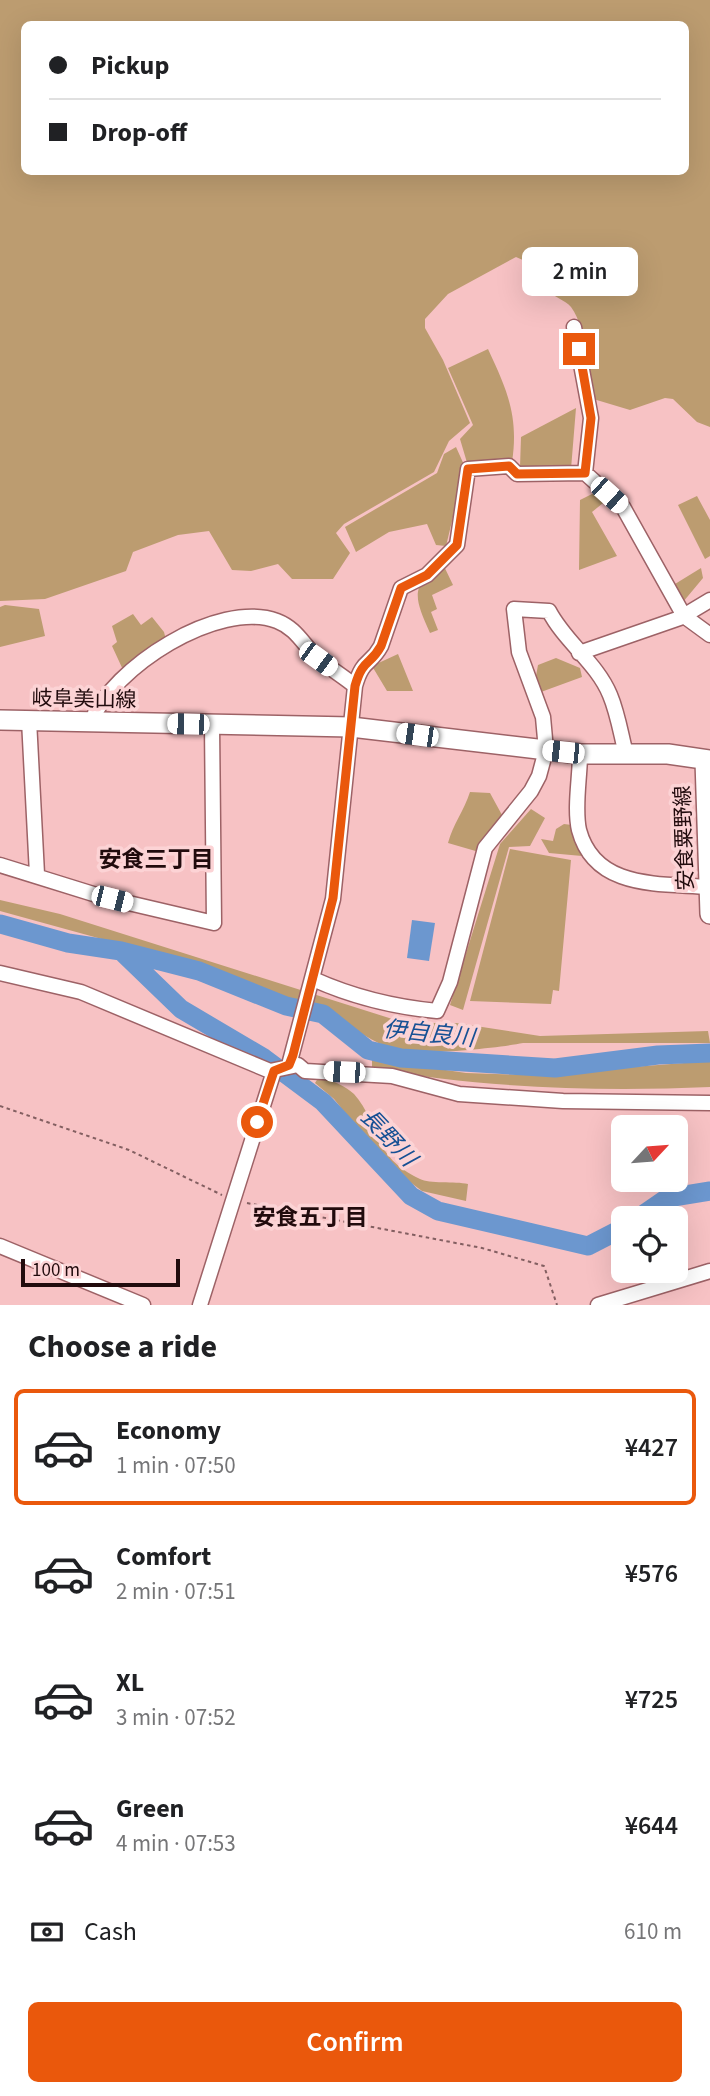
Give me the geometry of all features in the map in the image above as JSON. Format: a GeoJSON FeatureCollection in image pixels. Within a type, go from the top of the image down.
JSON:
{"type":"FeatureCollection","features":[{"type":"Feature","properties":{"kind":"main road","name":"岐阜美山線"},"geometry":{"type":"LineString","coordinates":[[0,720],[351,727],[580,754],[668,754],[707,761]]}},
{"type":"Feature","properties":{"kind":"main road","name":"安食粟野線"},"geometry":{"type":"LineString","coordinates":[[707,761],[710,914]]}},
{"type":"Feature","properties":{"kind":"street"},"geometry":{"type":"LineString","coordinates":[[574,327],[591,418],[585,473]]}},
{"type":"Feature","properties":{"kind":"street"},"geometry":{"type":"LineString","coordinates":[[200,1305],[274,1071],[291,1060],[312,982],[333,898],[355,686],[361,665],[376,654],[381,646],[401,588],[427,575],[457,545],[468,469],[509,466],[517,474],[585,473],[623,507],[684,616],[710,635]]}},
{"type":"Feature","properties":{"kind":"street"},"geometry":{"type":"LineString","coordinates":[[579,653],[684,616],[710,600]]}},
{"type":"Feature","properties":{"kind":"street"},"geometry":{"type":"LineString","coordinates":[[312,982],[405,1008],[437,1011],[450,982],[485,848],[531,791],[539,776],[545,750],[543,717],[519,652],[514,610],[549,611],[558,628],[610,695],[626,754]]}},
{"type":"Feature","properties":{"kind":"street"},"geometry":{"type":"LineString","coordinates":[[91,722],[106,693],[136,667],[191,631],[230,620],[262,617],[279,622],[296,631],[318,659],[355,686]]}},
{"type":"Feature","properties":{"kind":"street"},"geometry":{"type":"LineString","coordinates":[[29,720],[37,874]]}},
{"type":"Feature","properties":{"kind":"street"},"geometry":{"type":"LineString","coordinates":[[0,865],[37,874],[103,897],[214,923],[212,725]]}},
{"type":"Feature","properties":{"kind":"street"},"geometry":{"type":"LineString","coordinates":[[580,754],[579,829],[588,850],[603,867],[614,876],[634,881],[708,887]]}},
{"type":"Feature","properties":{"kind":"street"},"geometry":{"type":"LineString","coordinates":[[0,973],[81,992],[163,1024],[245,1063],[274,1071]]}},
{"type":"Feature","properties":{"kind":"street"},"geometry":{"type":"LineString","coordinates":[[291,1060],[306,1071],[392,1076],[459,1094],[563,1101],[710,1103]]}},
{"type":"Feature","properties":{"kind":"street"},"geometry":{"type":"LineString","coordinates":[[0,1246],[143,1305]]}},
{"type":"Feature","properties":{"kind":"street"},"geometry":{"type":"LineString","coordinates":[[598,1305],[710,1271]]}},
{"type":"Feature","properties":{"kind":"path"},"geometry":{"type":"LineString","coordinates":[[0,1106],[129,1150],[232,1200],[482,1248],[544,1266],[557,1305]]}},
{"type":"Feature","properties":{"kind":"shaded area"},"geometry":{"type":"Polygon","coordinates":[[[0,0],[710,0],[710,427],[697,422],[673,399],[665,398],[630,410],[590,398],[585,351],[577,316],[569,305],[549,291],[533,267],[516,257],[448,294],[425,319],[425,328],[443,360],[470,423],[449,441],[434,472],[344,524],[336,533],[350,553],[333,579],[292,579],[278,564],[251,571],[232,570],[209,531],[178,535],[133,552],[126,571],[45,599],[0,601],[0,0]]]}},
{"type":"Feature","properties":{"kind":"shaded area"},"geometry":{"type":"Polygon","coordinates":[[[488,349],[510,404],[514,431],[512,462],[468,466],[460,439],[473,425],[448,368],[488,349]]]}},
{"type":"Feature","properties":{"kind":"shaded area"},"geometry":{"type":"Polygon","coordinates":[[[576,408],[571,469],[520,467],[521,437],[576,408]]]}},
{"type":"Feature","properties":{"kind":"shaded area"},"geometry":{"type":"Polygon","coordinates":[[[456,447],[465,467],[446,546],[436,545],[427,524],[389,532],[356,552],[345,527],[437,473],[444,454],[456,447]]]}},
{"type":"Feature","properties":{"kind":"shaded area"},"geometry":{"type":"Polygon","coordinates":[[[600,490],[608,499],[592,512],[617,556],[579,570],[580,500],[600,490]]]}},
{"type":"Feature","properties":{"kind":"shaded area"},"geometry":{"type":"Polygon","coordinates":[[[697,496],[710,520],[710,556],[705,559],[678,505],[697,496]]]}},
{"type":"Feature","properties":{"kind":"shaded area"},"geometry":{"type":"Polygon","coordinates":[[[441,560],[453,585],[432,595],[437,609],[431,612],[438,630],[430,633],[418,594],[424,578],[441,560]]]}},
{"type":"Feature","properties":{"kind":"shaded area"},"geometry":{"type":"Polygon","coordinates":[[[701,568],[703,578],[683,602],[675,584],[701,568]]]}},
{"type":"Feature","properties":{"kind":"shaded area"},"geometry":{"type":"Polygon","coordinates":[[[5,605],[39,609],[45,636],[0,647],[0,607],[5,605]]]}},
{"type":"Feature","properties":{"kind":"shaded area"},"geometry":{"type":"Polygon","coordinates":[[[133,614],[141,625],[152,617],[164,632],[166,640],[124,672],[112,646],[117,642],[112,626],[133,614]]]}},
{"type":"Feature","properties":{"kind":"shaded area"},"geometry":{"type":"Polygon","coordinates":[[[398,654],[413,691],[387,691],[372,666],[398,654]]]}},
{"type":"Feature","properties":{"kind":"shaded area"},"geometry":{"type":"Polygon","coordinates":[[[556,658],[580,668],[582,677],[541,692],[536,676],[538,665],[556,658]]]}},
{"type":"Feature","properties":{"kind":"shaded area"},"geometry":{"type":"Polygon","coordinates":[[[470,792],[490,793],[502,815],[479,852],[448,843],[470,792]]]}},
{"type":"Feature","properties":{"kind":"shaded area"},"geometry":{"type":"Polygon","coordinates":[[[531,809],[545,818],[530,846],[509,847],[463,1010],[450,1005],[500,844],[531,809]]]}},
{"type":"Feature","properties":{"kind":"shaded area"},"geometry":{"type":"Polygon","coordinates":[[[564,824],[572,825],[582,856],[549,853],[541,839],[553,841],[556,829],[564,824]]]}},
{"type":"Feature","properties":{"kind":"shaded area"},"geometry":{"type":"Polygon","coordinates":[[[510,849],[571,860],[559,991],[553,990],[551,1004],[470,1001],[510,849]]]}},
{"type":"Feature","properties":{"kind":"shaded area"},"geometry":{"type":"Polygon","coordinates":[[[0,900],[60,914],[405,1023],[456,1023],[540,1036],[708,1031],[710,1043],[523,1043],[440,1052],[397,1050],[315,1008],[167,957],[0,911],[0,900]]]}},
{"type":"Feature","properties":{"kind":"shaded area"},"geometry":{"type":"Polygon","coordinates":[[[372,1059],[466,1073],[529,1075],[710,1061],[710,1087],[625,1089],[497,1084],[372,1068],[372,1059]]]}},
{"type":"Feature","properties":{"kind":"shaded area"},"geometry":{"type":"Polygon","coordinates":[[[320,1075],[354,1094],[385,1150],[404,1170],[424,1181],[468,1184],[466,1201],[422,1191],[386,1164],[334,1099],[315,1083],[320,1075]]]}},
{"type":"Feature","properties":{"kind":"water"},"geometry":{"type":"Polygon","coordinates":[[[412,920],[435,923],[429,961],[407,958],[412,920]]]}},
{"type":"Feature","properties":{"kind":"waterway","name":"伊自良川"},"geometry":{"type":"LineString","coordinates":[[0,924],[68,943],[121,951],[199,971],[286,1006],[323,1014],[368,1050],[401,1058],[555,1068],[658,1055],[710,1053]]}},
{"type":"Feature","properties":{"kind":"waterway","name":"長野川"},"geometry":{"type":"LineString","coordinates":[[123,953],[181,1009],[264,1058],[323,1102],[411,1196],[438,1211],[588,1246],[611,1234]]}},
{"type":"Feature","properties":{"kind":"waterway","name":"長野川"},"geometry":{"type":"LineString","coordinates":[[655,1206],[667,1198],[710,1191]]}},
{"type":"Feature","properties":{"kind":"district","name":"安食三丁目"},"geometry":{"type":"Point","coordinates":[156,859]}},
{"type":"Feature","properties":{"kind":"district","name":"安食五丁目"},"geometry":{"type":"Point","coordinates":[310,1217]}},
{"type":"Feature","properties":{"kind":"route"},"geometry":{"type":"LineString","coordinates":[[257,1122],[274,1071],[289,1065],[293,1055],[333,898],[355,686],[361,665],[376,654],[381,646],[395,612],[401,588],[427,575],[446,553],[457,545],[458,521],[463,509],[468,469],[509,466],[517,474],[585,473],[591,418],[579,349]]}}]}
